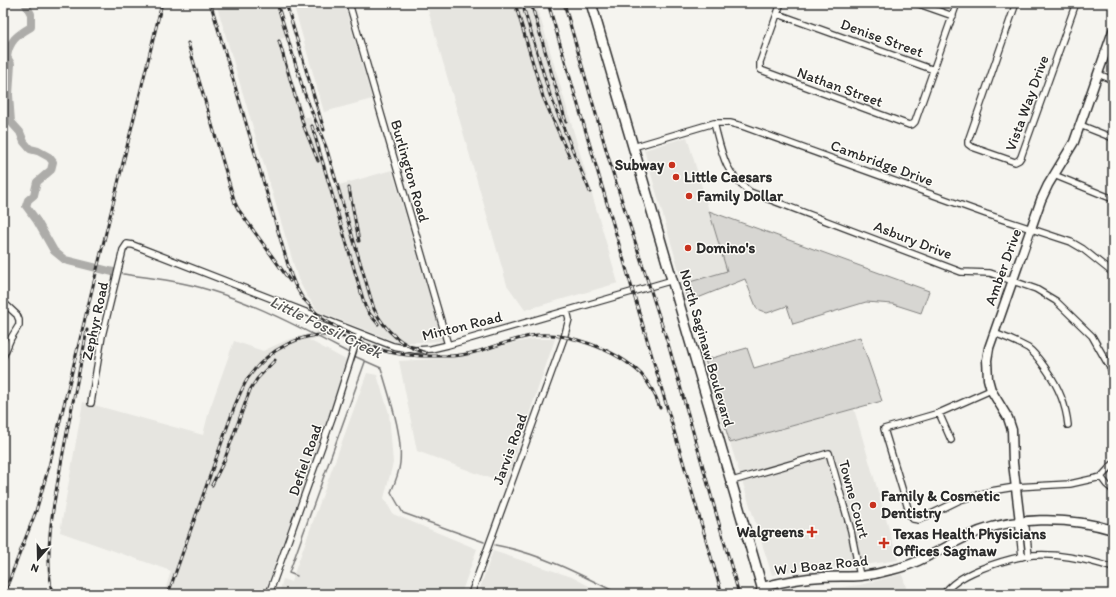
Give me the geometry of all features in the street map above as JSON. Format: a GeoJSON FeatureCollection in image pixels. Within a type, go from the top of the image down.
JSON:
{"type":"FeatureCollection","features":[{"type":"Feature","properties":{"kind":"main road","name":"North Saginaw Boulevard"},"geometry":{"type":"LineString","coordinates":[[591,3],[732,481],[762,590],[769,594]]}},
{"type":"Feature","properties":{"kind":"street","name":"Burlington Road"},"geometry":{"type":"LineString","coordinates":[[349,3],[448,346]]}},
{"type":"Feature","properties":{"kind":"street"},"geometry":{"type":"LineString","coordinates":[[778,14],[781,3]]}},
{"type":"Feature","properties":{"kind":"street"},"geometry":{"type":"LineString","coordinates":[[916,3],[953,16]]}},
{"type":"Feature","properties":{"kind":"street"},"geometry":{"type":"LineString","coordinates":[[934,70],[957,3]]}},
{"type":"Feature","properties":{"kind":"street","name":"Vista Way Drive"},"geometry":{"type":"LineString","coordinates":[[1016,3],[968,138],[968,144],[972,147],[1015,162],[1019,160],[1076,3]]}},
{"type":"Feature","properties":{"kind":"street","name":"Nathan Street"},"geometry":{"type":"LineString","coordinates":[[778,14],[760,62],[760,68],[763,71],[908,125],[915,122],[934,70]]}},
{"type":"Feature","properties":{"kind":"street","name":"Denise Street"},"geometry":{"type":"LineString","coordinates":[[778,14],[934,70]]}},
{"type":"Feature","properties":{"kind":"street","name":"Amber Drive"},"geometry":{"type":"LineString","coordinates":[[1020,522],[1012,430],[1008,418],[992,390],[988,379],[987,360],[989,348],[1041,200],[1074,142],[1113,31]]}},
{"type":"Feature","properties":{"kind":"street"},"geometry":{"type":"LineString","coordinates":[[1098,74],[1113,80]]}},
{"type":"Feature","properties":{"kind":"street","name":"Cambridge Drive"},"geometry":{"type":"LineString","coordinates":[[633,147],[714,123],[730,123],[749,127],[986,214],[1031,228],[1080,246],[1113,273]]}},
{"type":"Feature","properties":{"kind":"street","name":"Asbury Drive"},"geometry":{"type":"LineString","coordinates":[[714,123],[725,163],[736,180],[750,192],[961,272],[990,273],[1036,289],[1056,301],[1092,336],[1113,373]]}},
{"type":"Feature","properties":{"kind":"street"},"geometry":{"type":"LineString","coordinates":[[1080,125],[1113,138]]}},
{"type":"Feature","properties":{"kind":"street"},"geometry":{"type":"LineString","coordinates":[[1054,175],[1113,200]]}},
{"type":"Feature","properties":{"kind":"street","name":"Minton Road"},"geometry":{"type":"LineString","coordinates":[[126,245],[133,245],[393,346],[415,350],[448,346],[673,280]]}},
{"type":"Feature","properties":{"kind":"street","name":"Zephyr Road"},"geometry":{"type":"LineString","coordinates":[[91,403],[102,336],[123,250],[126,245]]}},
{"type":"Feature","properties":{"kind":"street"},"geometry":{"type":"LineString","coordinates":[[3,302],[17,315],[19,320],[19,325],[10,338],[3,357]]}},
{"type":"Feature","properties":{"kind":"street","name":"Jarvis Road"},"geometry":{"type":"LineString","coordinates":[[471,594],[564,338],[569,320],[567,311]]}},
{"type":"Feature","properties":{"kind":"street","name":"Defiel Road"},"geometry":{"type":"LineString","coordinates":[[269,594],[332,418],[359,333]]}},
{"type":"Feature","properties":{"kind":"street"},"geometry":{"type":"LineString","coordinates":[[994,333],[1029,349],[1039,360],[1053,378],[1059,390],[1066,408],[1068,425]]}},
{"type":"Feature","properties":{"kind":"street"},"geometry":{"type":"LineString","coordinates":[[992,390],[939,413],[884,429],[910,515],[915,520],[960,500],[991,491],[1016,487],[1070,484],[1101,477],[1113,464]]}},
{"type":"Feature","properties":{"kind":"street"},"geometry":{"type":"LineString","coordinates":[[939,413],[951,440]]}},
{"type":"Feature","properties":{"kind":"street","name":"Towne Court"},"geometry":{"type":"LineString","coordinates":[[732,481],[829,452],[851,531],[860,576]]}},
{"type":"Feature","properties":{"kind":"street"},"geometry":{"type":"LineString","coordinates":[[1101,477],[1113,490]]}},
{"type":"Feature","properties":{"kind":"street","name":"W J Boaz Road"},"geometry":{"type":"LineString","coordinates":[[762,590],[804,578],[860,576],[904,567],[922,560],[975,533],[1020,522],[1061,521],[1113,530]]}},
{"type":"Feature","properties":{"kind":"street"},"geometry":{"type":"LineString","coordinates":[[1020,522],[1026,528],[1029,556]]}},
{"type":"Feature","properties":{"kind":"street"},"geometry":{"type":"LineString","coordinates":[[1020,522],[1019,528],[1022,557]]}},
{"type":"Feature","properties":{"kind":"street"},"geometry":{"type":"LineString","coordinates":[[944,593],[970,573],[994,564],[1022,557],[1064,557],[1113,568]]}},
{"type":"Feature","properties":{"kind":"shaded area"},"geometry":{"type":"Polygon","coordinates":[[[216,3],[279,3],[289,37],[280,39],[304,117],[310,117],[315,127],[332,187],[392,170],[443,341],[399,343],[319,312],[307,296],[298,279],[216,3]]]}},
{"type":"Feature","properties":{"kind":"shaded area"},"geometry":{"type":"Polygon","coordinates":[[[293,3],[344,3],[372,99],[324,112],[293,3]]]}},
{"type":"Feature","properties":{"kind":"shaded area"},"geometry":{"type":"Polygon","coordinates":[[[426,3],[536,3],[618,283],[525,310],[507,285],[426,3]]]}},
{"type":"Feature","properties":{"kind":"shaded area"},"geometry":{"type":"Polygon","coordinates":[[[687,137],[727,271],[683,284],[644,150],[687,137]]]}},
{"type":"Feature","properties":{"kind":"shaded area"},"geometry":{"type":"Polygon","coordinates":[[[709,211],[929,291],[921,313],[893,304],[866,302],[793,324],[787,306],[767,313],[757,309],[745,279],[688,302],[683,284],[727,271],[709,211]]]}},
{"type":"Feature","properties":{"kind":"shaded area"},"geometry":{"type":"Polygon","coordinates":[[[338,327],[353,334],[349,344],[338,338],[309,340],[346,360],[329,415],[264,594],[164,594],[171,571],[60,532],[83,402],[203,435],[209,411],[234,341],[263,351],[287,340],[319,331],[336,332],[338,327]]]}},
{"type":"Feature","properties":{"kind":"shaded area"},"geometry":{"type":"Polygon","coordinates":[[[860,337],[882,401],[730,443],[705,360],[747,348],[754,368],[860,337]]]}},
{"type":"Feature","properties":{"kind":"shaded area"},"geometry":{"type":"Polygon","coordinates":[[[534,339],[555,339],[505,484],[417,451],[399,361],[453,358],[534,339]]]}},
{"type":"Feature","properties":{"kind":"shaded area"},"geometry":{"type":"Polygon","coordinates":[[[367,373],[377,375],[389,413],[393,463],[384,498],[393,514],[477,549],[461,594],[279,594],[283,579],[291,582],[367,373]]]}},
{"type":"Feature","properties":{"kind":"shaded area"},"geometry":{"type":"Polygon","coordinates":[[[854,409],[898,560],[844,568],[804,568],[772,575],[730,443],[854,409]]]}},
{"type":"Feature","properties":{"kind":"shaded area"},"geometry":{"type":"Polygon","coordinates":[[[493,551],[572,577],[604,594],[478,594],[493,551]]]}},
{"type":"Feature","properties":{"kind":"shaded area"},"geometry":{"type":"Polygon","coordinates":[[[902,574],[908,594],[797,594],[798,592],[860,585],[902,574]]]}},
{"type":"Feature","properties":{"kind":"waterway","name":"Little Fossil Creek"},"geometry":{"type":"LineString","coordinates":[[25,3],[31,14],[31,27],[14,39],[8,51],[7,57],[11,64],[9,95],[11,122],[20,132],[24,142],[30,149],[38,151],[49,157],[53,162],[51,170],[37,182],[34,195],[28,200],[26,206],[37,221],[54,251],[65,260],[113,272]]}},
{"type":"Feature","properties":{"kind":"waterway","name":"Little Fossil Creek"},"geometry":{"type":"LineString","coordinates":[[123,274],[188,284],[228,296],[282,319],[351,354]]}},
{"type":"Feature","properties":{"kind":"waterway","name":"Little Fossil Creek"},"geometry":{"type":"LineString","coordinates":[[354,356],[381,368],[395,415],[400,452],[397,478],[391,492],[403,513],[484,542]]}},
{"type":"Feature","properties":{"kind":"waterway"},"geometry":{"type":"LineString","coordinates":[[297,576],[289,573],[365,362]]}},
{"type":"Feature","properties":{"kind":"waterway","name":"Little Fossil Creek"},"geometry":{"type":"LineString","coordinates":[[495,545],[527,553],[559,565],[619,594]]}},
{"type":"Feature","properties":{"kind":"railway"},"geometry":{"type":"LineString","coordinates":[[4,594],[36,511],[49,466],[162,3]]}},
{"type":"Feature","properties":{"kind":"railway"},"geometry":{"type":"LineString","coordinates":[[277,3],[304,92],[326,147],[374,309],[378,317],[396,337],[402,342],[426,353]]}},
{"type":"Feature","properties":{"kind":"railway"},"geometry":{"type":"LineString","coordinates":[[286,3],[324,130]]}},
{"type":"Feature","properties":{"kind":"railway"},"geometry":{"type":"LineString","coordinates":[[515,3],[543,97],[569,156]]}},
{"type":"Feature","properties":{"kind":"railway"},"geometry":{"type":"LineString","coordinates":[[522,3],[550,95],[590,192]]}},
{"type":"Feature","properties":{"kind":"railway"},"geometry":{"type":"LineString","coordinates":[[531,3],[566,122]]}},
{"type":"Feature","properties":{"kind":"railway"},"geometry":{"type":"LineString","coordinates":[[548,3],[722,594]]}},
{"type":"Feature","properties":{"kind":"railway"},"geometry":{"type":"LineString","coordinates":[[564,3],[612,170],[669,347],[739,594]]}},
{"type":"Feature","properties":{"kind":"railway"},"geometry":{"type":"LineString","coordinates":[[211,5],[291,275],[303,299]]}},
{"type":"Feature","properties":{"kind":"railway"},"geometry":{"type":"LineString","coordinates":[[279,41],[304,127],[318,161]]}},
{"type":"Feature","properties":{"kind":"railway"},"geometry":{"type":"LineString","coordinates":[[188,43],[235,203],[290,281]]}},
{"type":"Feature","properties":{"kind":"railway"},"geometry":{"type":"LineString","coordinates":[[312,126],[365,306],[378,324]]}},
{"type":"Feature","properties":{"kind":"railway"},"geometry":{"type":"LineString","coordinates":[[349,188],[359,241]]}},
{"type":"Feature","properties":{"kind":"railway"},"geometry":{"type":"LineString","coordinates":[[300,295],[321,318],[351,335]]}},
{"type":"Feature","properties":{"kind":"railway"},"geometry":{"type":"LineString","coordinates":[[52,594],[49,561],[50,529],[64,447],[87,330]]}},
{"type":"Feature","properties":{"kind":"railway"},"geometry":{"type":"LineString","coordinates":[[168,594],[235,405],[244,384],[266,358],[276,350],[300,339],[313,336],[339,336],[387,352],[422,356],[451,356],[481,351],[530,336],[559,336],[574,339],[605,350],[631,365],[647,382],[655,395],[660,408]]}},
{"type":"Feature","properties":{"kind":"railway"},"geometry":{"type":"LineString","coordinates":[[212,485],[224,461],[250,390],[257,379],[275,360]]}},
{"type":"Feature","properties":{"kind":"place","name":"Subway"},"geometry":{"type":"Point","coordinates":[672,165]}},
{"type":"Feature","properties":{"kind":"place","name":"Little Caesars"},"geometry":{"type":"Point","coordinates":[676,177]}},
{"type":"Feature","properties":{"kind":"place","name":"Family Dollar"},"geometry":{"type":"Point","coordinates":[689,196]}},
{"type":"Feature","properties":{"kind":"place","name":"Domino's"},"geometry":{"type":"Point","coordinates":[688,248]}},
{"type":"Feature","properties":{"kind":"place","name":"Family & Cosmetic Dentistry"},"geometry":{"type":"Point","coordinates":[873,505]}},
{"type":"Feature","properties":{"kind":"place","name":"Walgreens"},"geometry":{"type":"Point","coordinates":[812,532]}},
{"type":"Feature","properties":{"kind":"place","name":"Texas Health Physicians Offices Saginaw"},"geometry":{"type":"Point","coordinates":[884,543]}}]}
